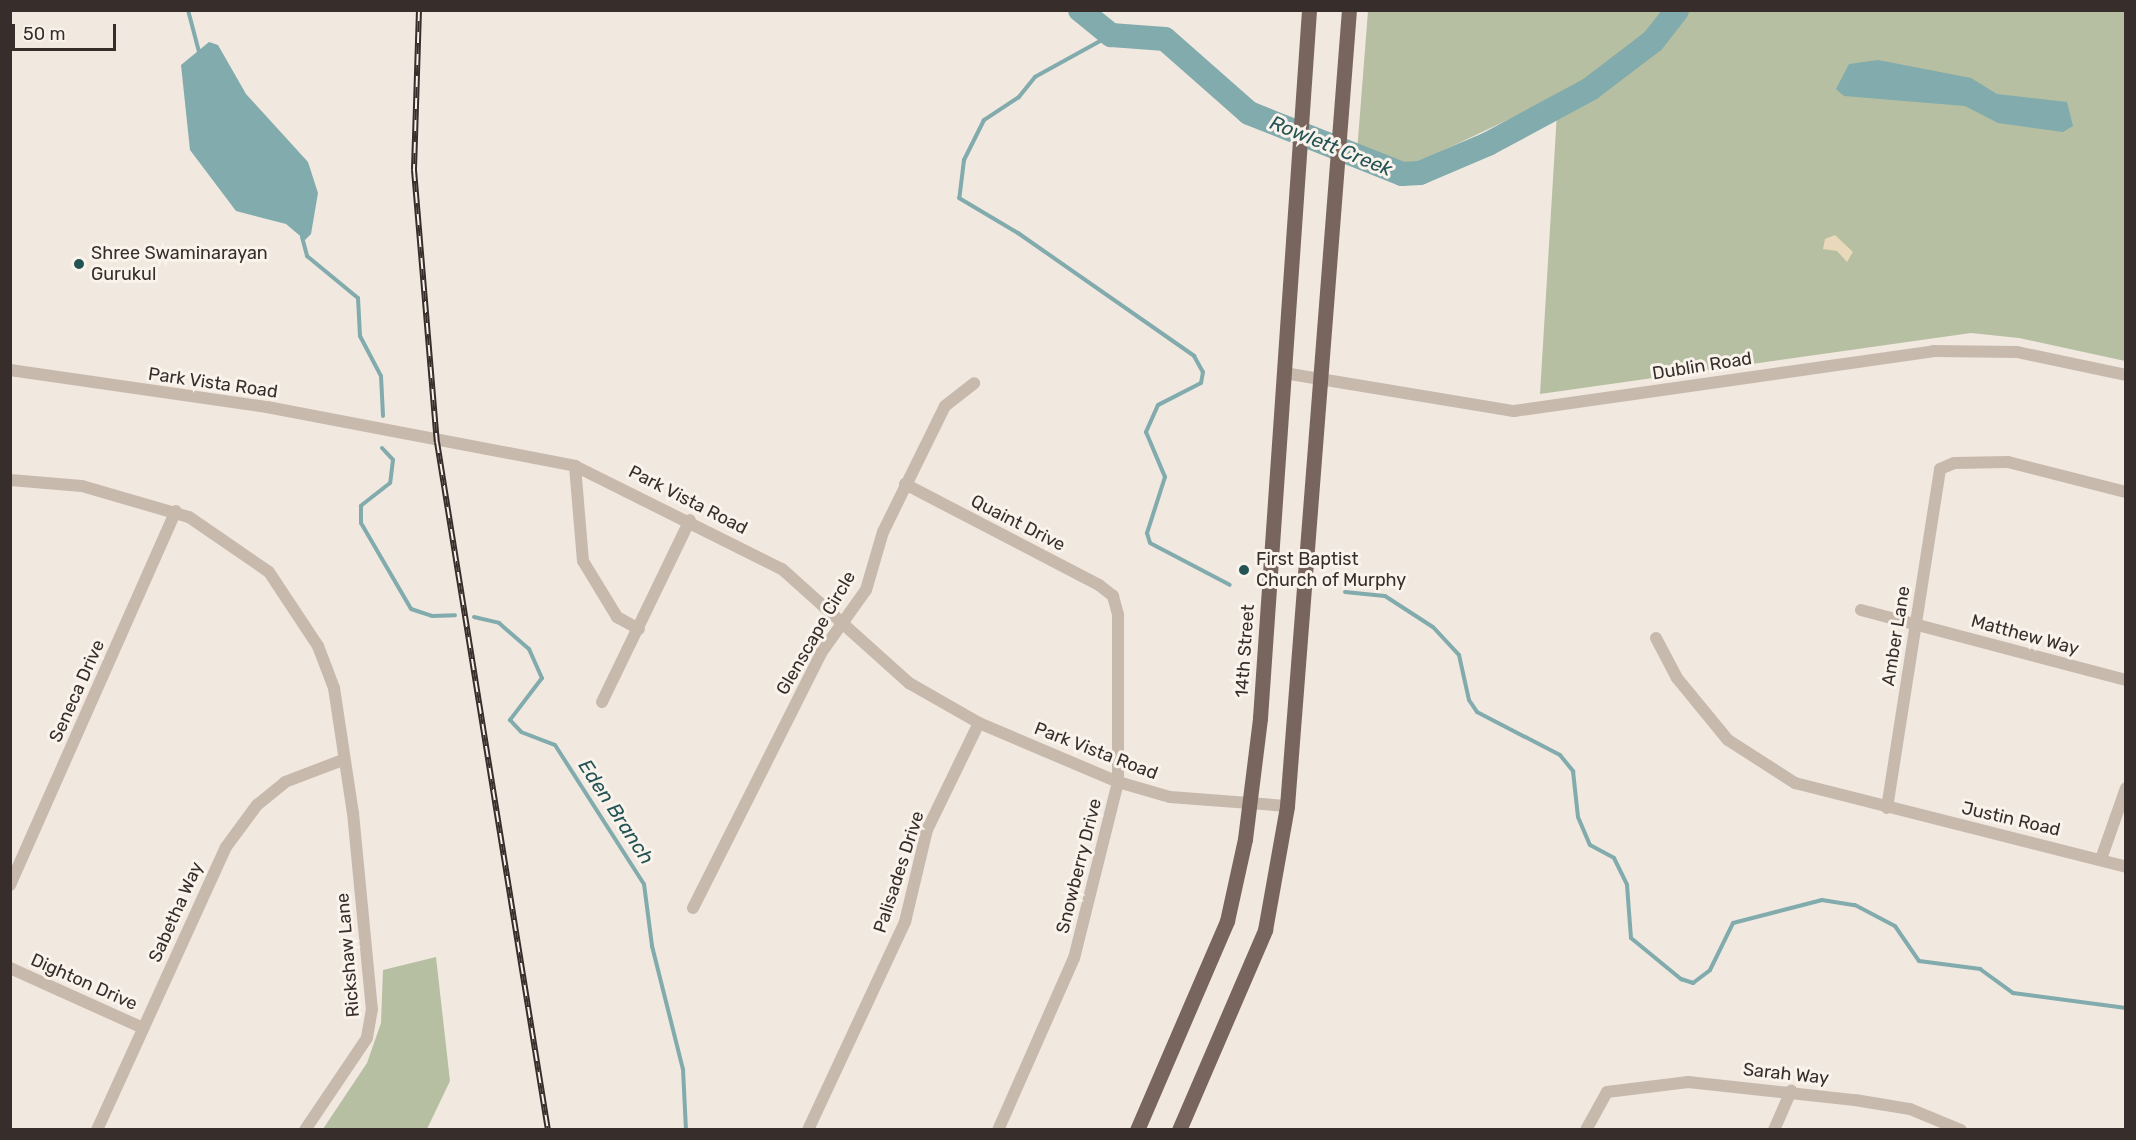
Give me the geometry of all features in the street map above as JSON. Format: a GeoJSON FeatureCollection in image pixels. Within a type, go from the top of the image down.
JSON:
{"type":"FeatureCollection","features":[{"type":"Feature","properties":{"kind":"main road","name":"14th Street"},"geometry":{"type":"LineString","coordinates":[[1137,1130],[1227,921],[1249,805],[1284,373],[1309,10]]}},
{"type":"Feature","properties":{"kind":"main road"},"geometry":{"type":"LineString","coordinates":[[1179,1130],[1265,930],[1287,806],[1349,10]]}},
{"type":"Feature","properties":{"kind":"street","name":"Dublin Road"},"geometry":{"type":"LineString","coordinates":[[1284,373],[1514,411],[1933,351],[2017,352],[2126,375]]}},
{"type":"Feature","properties":{"kind":"street","name":"Park Vista Road"},"geometry":{"type":"LineString","coordinates":[[10,370],[267,407],[575,466],[690,520],[782,569],[844,627],[909,682],[979,723],[1118,782],[1203,803],[1287,806]]}},
{"type":"Feature","properties":{"kind":"street","name":"Glenscape Circle"},"geometry":{"type":"LineString","coordinates":[[693,908],[820,653],[844,627],[866,590],[905,484],[945,406],[974,383]]}},
{"type":"Feature","properties":{"kind":"street","name":"Amber Lane"},"geometry":{"type":"LineString","coordinates":[[1887,808],[1940,469],[1954,463],[2008,462],[2126,492]]}},
{"type":"Feature","properties":{"kind":"street"},"geometry":{"type":"LineString","coordinates":[[575,466],[583,561],[617,616],[639,629]]}},
{"type":"Feature","properties":{"kind":"street","name":"Rickshaw Lane"},"geometry":{"type":"LineString","coordinates":[[10,480],[82,486],[176,512],[269,572],[318,646],[334,688],[343,760],[353,813],[371,1025],[305,1130]]}},
{"type":"Feature","properties":{"kind":"street","name":"Quaint Drive"},"geometry":{"type":"LineString","coordinates":[[905,484],[1113,596]]}},
{"type":"Feature","properties":{"kind":"street","name":"Seneca Drive"},"geometry":{"type":"LineString","coordinates":[[10,885],[176,512]]}},
{"type":"Feature","properties":{"kind":"street"},"geometry":{"type":"LineString","coordinates":[[602,702],[690,520]]}},
{"type":"Feature","properties":{"kind":"street","name":"Snowberry Drive"},"geometry":{"type":"LineString","coordinates":[[998,1130],[1074,958],[1118,782],[1122,727],[1118,615],[1113,596]]}},
{"type":"Feature","properties":{"kind":"street","name":"Matthew Way"},"geometry":{"type":"LineString","coordinates":[[1861,610],[2126,681]]}},
{"type":"Feature","properties":{"kind":"street","name":"Justin Road"},"geometry":{"type":"LineString","coordinates":[[1656,638],[1677,678],[1728,740],[1755,762],[1795,783],[2126,867]]}},
{"type":"Feature","properties":{"kind":"street","name":"Palisades Drive"},"geometry":{"type":"LineString","coordinates":[[808,1130],[905,922],[927,830],[979,723]]}},
{"type":"Feature","properties":{"kind":"street","name":"Sabetha Way"},"geometry":{"type":"LineString","coordinates":[[97,1130],[226,847],[257,805],[285,782],[343,760]]}},
{"type":"Feature","properties":{"kind":"street"},"geometry":{"type":"LineString","coordinates":[[2101,859],[2126,788]]}},
{"type":"Feature","properties":{"kind":"street","name":"Dighton Drive"},"geometry":{"type":"LineString","coordinates":[[10,968],[143,1028]]}},
{"type":"Feature","properties":{"kind":"street","name":"Sarah Way"},"geometry":{"type":"LineString","coordinates":[[1586,1130],[1607,1092],[1689,1082],[1791,1091],[1910,1109],[1960,1128]]}},
{"type":"Feature","properties":{"kind":"street"},"geometry":{"type":"LineString","coordinates":[[1774,1130],[1791,1091]]}},
{"type":"Feature","properties":{"kind":"green space"},"geometry":{"type":"Polygon","coordinates":[[[1368,11],[2125,11],[2125,361],[2019,338],[1971,333],[1540,394],[1558,96],[1408,167],[1357,152],[1368,11]]]}},
{"type":"Feature","properties":{"kind":"green space"},"geometry":{"type":"Polygon","coordinates":[[[436,957],[450,1081],[427,1129],[323,1129],[367,1063],[381,1023],[383,970],[436,957]]]}},
{"type":"Feature","properties":{"kind":"sand"},"geometry":{"type":"Polygon","coordinates":[[[1835,235],[1853,252],[1847,262],[1837,251],[1823,249],[1825,239],[1835,235]]]}},
{"type":"Feature","properties":{"kind":"water"},"geometry":{"type":"Polygon","coordinates":[[[209,42],[218,45],[246,94],[308,162],[318,193],[311,234],[305,240],[286,224],[236,211],[190,150],[181,65],[209,42]]]}},
{"type":"Feature","properties":{"kind":"water"},"geometry":{"type":"Polygon","coordinates":[[[1878,60],[1971,78],[1997,94],[2067,102],[2073,126],[2063,132],[1998,123],[1965,106],[1844,96],[1836,89],[1849,64],[1878,60]]]}},
{"type":"Feature","properties":{"kind":"waterway","name":"Eden Branch"},"geometry":{"type":"LineString","coordinates":[[188,10],[199,52]]}},
{"type":"Feature","properties":{"kind":"waterway","name":"Rowlett Creek"},"geometry":{"type":"LineString","coordinates":[[1080,10],[1111,35],[1165,39],[1249,113],[1402,174],[1420,173],[1488,144],[1590,89],[1653,41],[1677,10]]}},
{"type":"Feature","properties":{"kind":"waterway"},"geometry":{"type":"LineString","coordinates":[[1111,35],[1035,77],[1019,97],[984,120],[964,160],[959,198],[1018,233],[1194,356],[1203,372],[1201,383],[1158,405],[1146,432],[1165,477],[1147,533],[1150,543],[1230,585]]}},
{"type":"Feature","properties":{"kind":"waterway","name":"Eden Branch"},"geometry":{"type":"LineString","coordinates":[[302,237],[307,256],[358,298],[360,336],[381,376],[383,416]]}},
{"type":"Feature","properties":{"kind":"waterway","name":"Eden Branch"},"geometry":{"type":"LineString","coordinates":[[382,448],[393,460],[390,483],[361,506],[361,523],[411,609],[432,616],[455,615]]}},
{"type":"Feature","properties":{"kind":"waterway"},"geometry":{"type":"LineString","coordinates":[[1345,592],[1385,596],[1433,627],[1459,655],[1469,700],[1477,712],[1560,755],[1573,771],[1578,817],[1590,845],[1614,858],[1627,885],[1631,938],[1681,979],[1693,983],[1710,970],[1733,923],[1822,900],[1855,905],[1895,926],[1919,961],[1980,969],[2013,993],[2126,1008]]}},
{"type":"Feature","properties":{"kind":"waterway","name":"Eden Branch"},"geometry":{"type":"LineString","coordinates":[[474,617],[499,623],[529,649],[542,678],[510,720],[521,732],[555,745],[644,884],[652,946],[683,1069],[686,1130]]}},
{"type":"Feature","properties":{"kind":"railway"},"geometry":{"type":"LineString","coordinates":[[419,10],[414,170],[437,442],[548,1130]]}},
{"type":"Feature","properties":{"kind":"place","name":"Shree Swaminarayan Gurukul"},"geometry":{"type":"Point","coordinates":[79,264]}},
{"type":"Feature","properties":{"kind":"place","name":"First Baptist Church of Murphy"},"geometry":{"type":"Point","coordinates":[1244,570]}}]}
